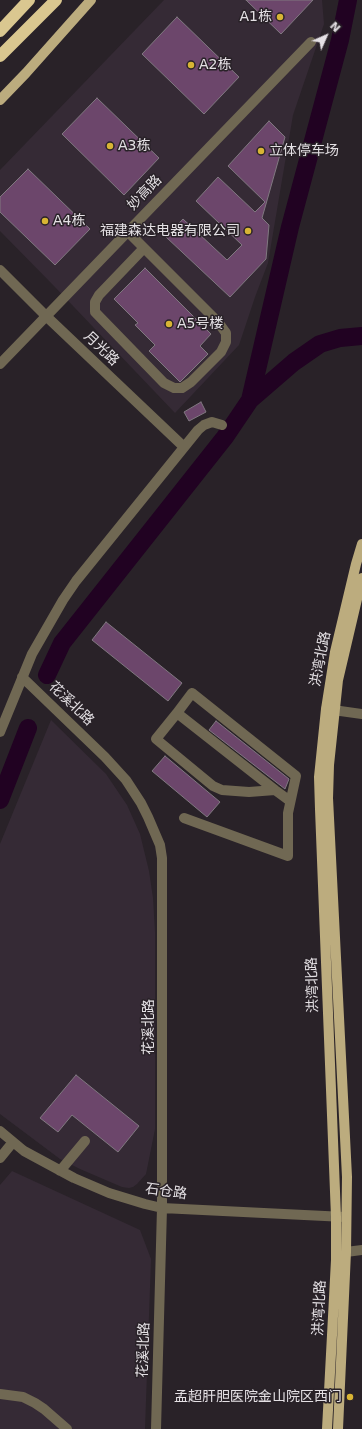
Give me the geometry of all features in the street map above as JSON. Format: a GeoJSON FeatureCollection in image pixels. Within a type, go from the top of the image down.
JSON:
{"type":"FeatureCollection","features":[{"type":"Feature","properties":{"kind":"highway"},"geometry":{"type":"LineString","coordinates":[[0,31],[29,0]]}},
{"type":"Feature","properties":{"kind":"highway"},"geometry":{"type":"LineString","coordinates":[[0,56],[56,0]]}},
{"type":"Feature","properties":{"kind":"main road"},"geometry":{"type":"LineString","coordinates":[[0,100],[91,0]]}},
{"type":"Feature","properties":{"kind":"main road","name":"洪湾北路"},"geometry":{"type":"LineString","coordinates":[[338,1429],[346,1252],[347,1177],[328,798],[330,710],[335,652],[362,544]]}},
{"type":"Feature","properties":{"kind":"main road","name":"洪湾北路"},"geometry":{"type":"LineString","coordinates":[[327,1429],[336,1260],[336,1217],[319,778],[330,710],[362,578]]}},
{"type":"Feature","properties":{"kind":"street","name":"妙高路"},"geometry":{"type":"LineString","coordinates":[[0,364],[311,42]]}},
{"type":"Feature","properties":{"kind":"street"},"geometry":{"type":"LineString","coordinates":[[128,232],[144,248],[218,322],[226,333],[226,342],[220,352],[191,382],[182,388],[174,388],[164,383],[96,316],[94,310],[95,302],[99,295],[144,248]]}},
{"type":"Feature","properties":{"kind":"street","name":"月光路"},"geometry":{"type":"LineString","coordinates":[[0,270],[46,316],[184,447]]}},
{"type":"Feature","properties":{"kind":"street"},"geometry":{"type":"LineString","coordinates":[[0,732],[32,654],[56,612],[98,552],[198,430],[204,425],[212,422],[222,425]]}},
{"type":"Feature","properties":{"kind":"street","name":"花溪北路"},"geometry":{"type":"LineString","coordinates":[[22,677],[105,757],[126,780],[144,807],[160,845],[163,871],[162,1208],[156,1429]]}},
{"type":"Feature","properties":{"kind":"street"},"geometry":{"type":"LineString","coordinates":[[184,818],[288,856],[287,826],[290,801],[296,776],[192,693],[156,739],[213,786],[222,790],[249,792],[275,790]]}},
{"type":"Feature","properties":{"kind":"street"},"geometry":{"type":"LineString","coordinates":[[330,710],[362,714]]}},
{"type":"Feature","properties":{"kind":"street"},"geometry":{"type":"LineString","coordinates":[[177,713],[290,801]]}},
{"type":"Feature","properties":{"kind":"street","name":"石仓路"},"geometry":{"type":"LineString","coordinates":[[0,1131],[35,1158],[60,1171],[109,1193],[162,1208],[347,1217]]}},
{"type":"Feature","properties":{"kind":"street"},"geometry":{"type":"LineString","coordinates":[[60,1171],[85,1141]]}},
{"type":"Feature","properties":{"kind":"street"},"geometry":{"type":"LineString","coordinates":[[0,1158],[13,1142]]}},
{"type":"Feature","properties":{"kind":"street"},"geometry":{"type":"LineString","coordinates":[[346,1252],[362,1250]]}},
{"type":"Feature","properties":{"kind":"street"},"geometry":{"type":"LineString","coordinates":[[0,1394],[23,1397],[44,1408],[67,1429]]}},
{"type":"Feature","properties":{"kind":"shaded area"},"geometry":{"type":"Polygon","coordinates":[[[164,0],[322,0],[324,24],[293,115],[268,263],[239,345],[175,413],[0,231],[0,170],[164,0]]]}},
{"type":"Feature","properties":{"kind":"shaded area"},"geometry":{"type":"Polygon","coordinates":[[[51,720],[106,774],[127,805],[140,834],[149,871],[153,898],[155,932],[155,1129],[146,1174],[137,1184],[129,1188],[122,1187],[60,1159],[0,1114],[0,844],[51,720]]]}},
{"type":"Feature","properties":{"kind":"shaded area"},"geometry":{"type":"Polygon","coordinates":[[[12,1171],[140,1230],[151,1259],[145,1429],[0,1429],[0,1185],[12,1171]]]}},
{"type":"Feature","properties":{"kind":"building","name":"A1栋"},"geometry":{"type":"Polygon","coordinates":[[[246,0],[313,0],[281,34],[246,0]]]}},
{"type":"Feature","properties":{"kind":"building","name":"A2栋"},"geometry":{"type":"Polygon","coordinates":[[[177,17],[239,77],[204,114],[142,54],[177,17]]]}},
{"type":"Feature","properties":{"kind":"building","name":"A3栋"},"geometry":{"type":"Polygon","coordinates":[[[97,98],[159,158],[124,195],[62,134],[97,98]]]}},
{"type":"Feature","properties":{"kind":"building","name":"福建森达电器有限公司"},"geometry":{"type":"Polygon","coordinates":[[[269,121],[285,137],[262,218],[269,225],[266,259],[230,297],[166,237],[183,219],[227,260],[242,245],[196,201],[218,177],[255,212],[265,202],[228,166],[269,121]]]}},
{"type":"Feature","properties":{"kind":"building","name":"A4栋"},"geometry":{"type":"Polygon","coordinates":[[[28,169],[90,229],[55,265],[0,212],[0,197],[28,169]]]}},
{"type":"Feature","properties":{"kind":"building","name":"A5号楼"},"geometry":{"type":"Polygon","coordinates":[[[145,268],[211,334],[200,346],[208,354],[180,382],[149,351],[155,345],[135,325],[138,323],[114,299],[145,268]]]}},
{"type":"Feature","properties":{"kind":"building"},"geometry":{"type":"Polygon","coordinates":[[[201,402],[206,412],[189,421],[184,412],[201,402]]]}},
{"type":"Feature","properties":{"kind":"building"},"geometry":{"type":"Polygon","coordinates":[[[106,622],[182,683],[168,701],[92,640],[106,622]]]}},
{"type":"Feature","properties":{"kind":"building"},"geometry":{"type":"Polygon","coordinates":[[[216,721],[289,779],[285,789],[209,730],[216,721]]]}},
{"type":"Feature","properties":{"kind":"building"},"geometry":{"type":"Polygon","coordinates":[[[165,756],[220,802],[207,817],[152,771],[165,756]]]}},
{"type":"Feature","properties":{"kind":"building"},"geometry":{"type":"Polygon","coordinates":[[[76,1075],[139,1126],[118,1152],[72,1115],[58,1132],[40,1118],[76,1075]]]}},
{"type":"Feature","properties":{"kind":"waterway"},"geometry":{"type":"LineString","coordinates":[[47,675],[62,643],[225,437],[250,400],[290,227],[340,40],[348,0]]}},
{"type":"Feature","properties":{"kind":"waterway"},"geometry":{"type":"LineString","coordinates":[[250,400],[294,362],[320,344],[340,338],[362,336]]}},
{"type":"Feature","properties":{"kind":"waterway"},"geometry":{"type":"LineString","coordinates":[[0,800],[28,728]]}},
{"type":"Feature","properties":{"kind":"place","name":"A1栋"},"geometry":{"type":"Point","coordinates":[280,17]}},
{"type":"Feature","properties":{"kind":"place","name":"A2栋"},"geometry":{"type":"Point","coordinates":[191,65]}},
{"type":"Feature","properties":{"kind":"place","name":"A3栋"},"geometry":{"type":"Point","coordinates":[110,146]}},
{"type":"Feature","properties":{"kind":"place","name":"立体停车场"},"geometry":{"type":"Point","coordinates":[261,151]}},
{"type":"Feature","properties":{"kind":"place","name":"A4栋"},"geometry":{"type":"Point","coordinates":[45,221]}},
{"type":"Feature","properties":{"kind":"place","name":"福建森达电器有限公司"},"geometry":{"type":"Point","coordinates":[248,231]}},
{"type":"Feature","properties":{"kind":"place","name":"A5号楼"},"geometry":{"type":"Point","coordinates":[169,324]}},
{"type":"Feature","properties":{"kind":"place","name":"孟超肝胆医院金山院区西门"},"geometry":{"type":"Point","coordinates":[350,1397]}}]}
